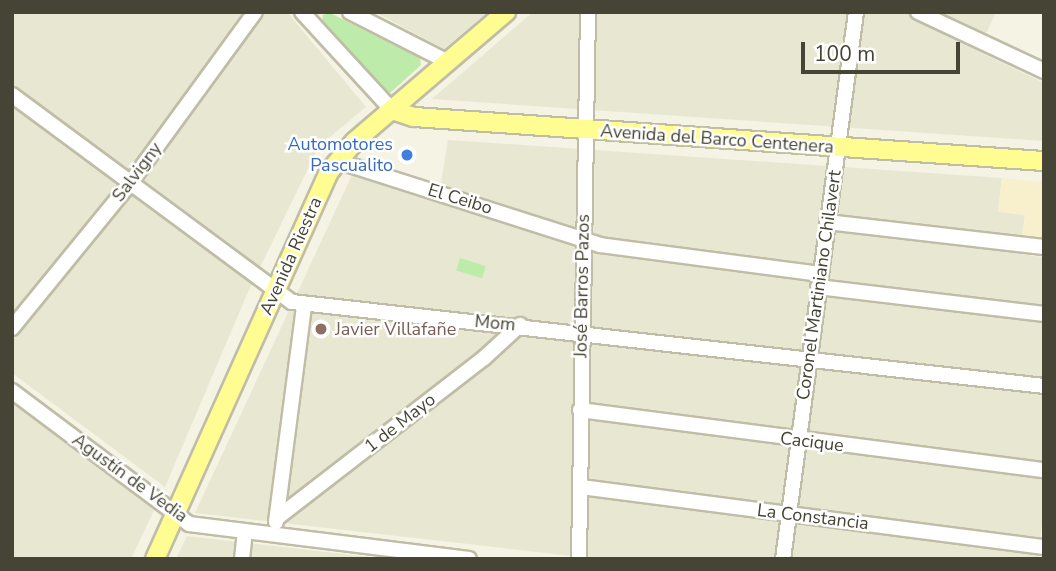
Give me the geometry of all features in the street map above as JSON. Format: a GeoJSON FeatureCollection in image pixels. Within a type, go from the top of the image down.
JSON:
{"type":"FeatureCollection","features":[{"type":"Feature","properties":{"kind":"main road","name":"Avenida Riestra"},"geometry":{"type":"LineString","coordinates":[[155,559],[337,161],[506,12]]}},
{"type":"Feature","properties":{"kind":"main road","name":"Avenida del Barco Centenera"},"geometry":{"type":"LineString","coordinates":[[392,110],[414,117],[1044,161]]}},
{"type":"Feature","properties":{"kind":"street","name":"Salvigny"},"geometry":{"type":"LineString","coordinates":[[12,328],[131,182],[255,12]]}},
{"type":"Feature","properties":{"kind":"street"},"geometry":{"type":"LineString","coordinates":[[302,12],[392,110]]}},
{"type":"Feature","properties":{"kind":"street"},"geometry":{"type":"LineString","coordinates":[[350,12],[448,62]]}},
{"type":"Feature","properties":{"kind":"street","name":"José Barros Pazos"},"geometry":{"type":"LineString","coordinates":[[579,559],[582,486],[580,331],[588,12]]}},
{"type":"Feature","properties":{"kind":"street","name":"Coronel Martiniano Chilavert"},"geometry":{"type":"LineString","coordinates":[[783,559],[856,12]]}},
{"type":"Feature","properties":{"kind":"street"},"geometry":{"type":"LineString","coordinates":[[918,12],[1044,71]]}},
{"type":"Feature","properties":{"kind":"street","name":"Mom"},"geometry":{"type":"LineString","coordinates":[[12,95],[275,292],[304,304],[580,331],[1044,386]]}},
{"type":"Feature","properties":{"kind":"street","name":"El Ceibo"},"geometry":{"type":"LineString","coordinates":[[337,161],[583,237],[600,245],[1044,314]]}},
{"type":"Feature","properties":{"kind":"street"},"geometry":{"type":"LineString","coordinates":[[827,222],[1044,247]]}},
{"type":"Feature","properties":{"kind":"street"},"geometry":{"type":"LineString","coordinates":[[275,537],[304,304]]}},
{"type":"Feature","properties":{"kind":"street","name":"1 de Mayo"},"geometry":{"type":"LineString","coordinates":[[277,518],[484,358],[520,325]]}},
{"type":"Feature","properties":{"kind":"street","name":"Agustín de Vedia"},"geometry":{"type":"LineString","coordinates":[[12,391],[190,524],[411,555],[469,559]]}},
{"type":"Feature","properties":{"kind":"street","name":"Cacique"},"geometry":{"type":"LineString","coordinates":[[580,410],[1044,470]]}},
{"type":"Feature","properties":{"kind":"street","name":"La Constancia"},"geometry":{"type":"LineString","coordinates":[[582,486],[1044,547]]}},
{"type":"Feature","properties":{"kind":"street"},"geometry":{"type":"LineString","coordinates":[[242,559],[245,532]]}},
{"type":"Feature","properties":{"kind":"shaded area"},"geometry":{"type":"Polygon","coordinates":[[[12,12],[287,12],[366,107],[319,146],[248,292],[165,487],[12,373],[12,12]]]}},
{"type":"Feature","properties":{"kind":"shaded area"},"geometry":{"type":"Polygon","coordinates":[[[375,12],[487,12],[444,49],[375,12]]]}},
{"type":"Feature","properties":{"kind":"shaded area"},"geometry":{"type":"Polygon","coordinates":[[[533,12],[996,12],[978,51],[1044,83],[1044,141],[432,99],[533,12]]]}},
{"type":"Feature","properties":{"kind":"shaded area"},"geometry":{"type":"Polygon","coordinates":[[[448,140],[1002,178],[998,211],[1025,215],[1019,254],[1044,257],[1044,506],[1038,559],[599,559],[195,513],[352,175],[438,202],[448,140]]]}},
{"type":"Feature","properties":{"kind":"shaded area"},"geometry":{"type":"Polygon","coordinates":[[[1002,178],[1044,182],[1044,240],[1022,238],[1025,215],[998,212],[1002,178]]]}},
{"type":"Feature","properties":{"kind":"shaded area"},"geometry":{"type":"Polygon","coordinates":[[[12,403],[155,508],[131,559],[12,559],[12,403]]]}},
{"type":"Feature","properties":{"kind":"shaded area"},"geometry":{"type":"Polygon","coordinates":[[[187,536],[387,559],[176,559],[187,536]]]}},
{"type":"Feature","properties":{"kind":"green space"},"geometry":{"type":"Polygon","coordinates":[[[330,13],[420,58],[421,65],[390,93],[381,91],[322,23],[323,15],[330,13]]]}},
{"type":"Feature","properties":{"kind":"green space"},"geometry":{"type":"Polygon","coordinates":[[[460,258],[486,266],[482,278],[456,270],[460,258]]]}},
{"type":"Feature","properties":{"kind":"place","name":"Automotores Pascualito"},"geometry":{"type":"Point","coordinates":[407,155]}},
{"type":"Feature","properties":{"kind":"place","name":"Javier Villafañe"},"geometry":{"type":"Point","coordinates":[321,329]}}]}
